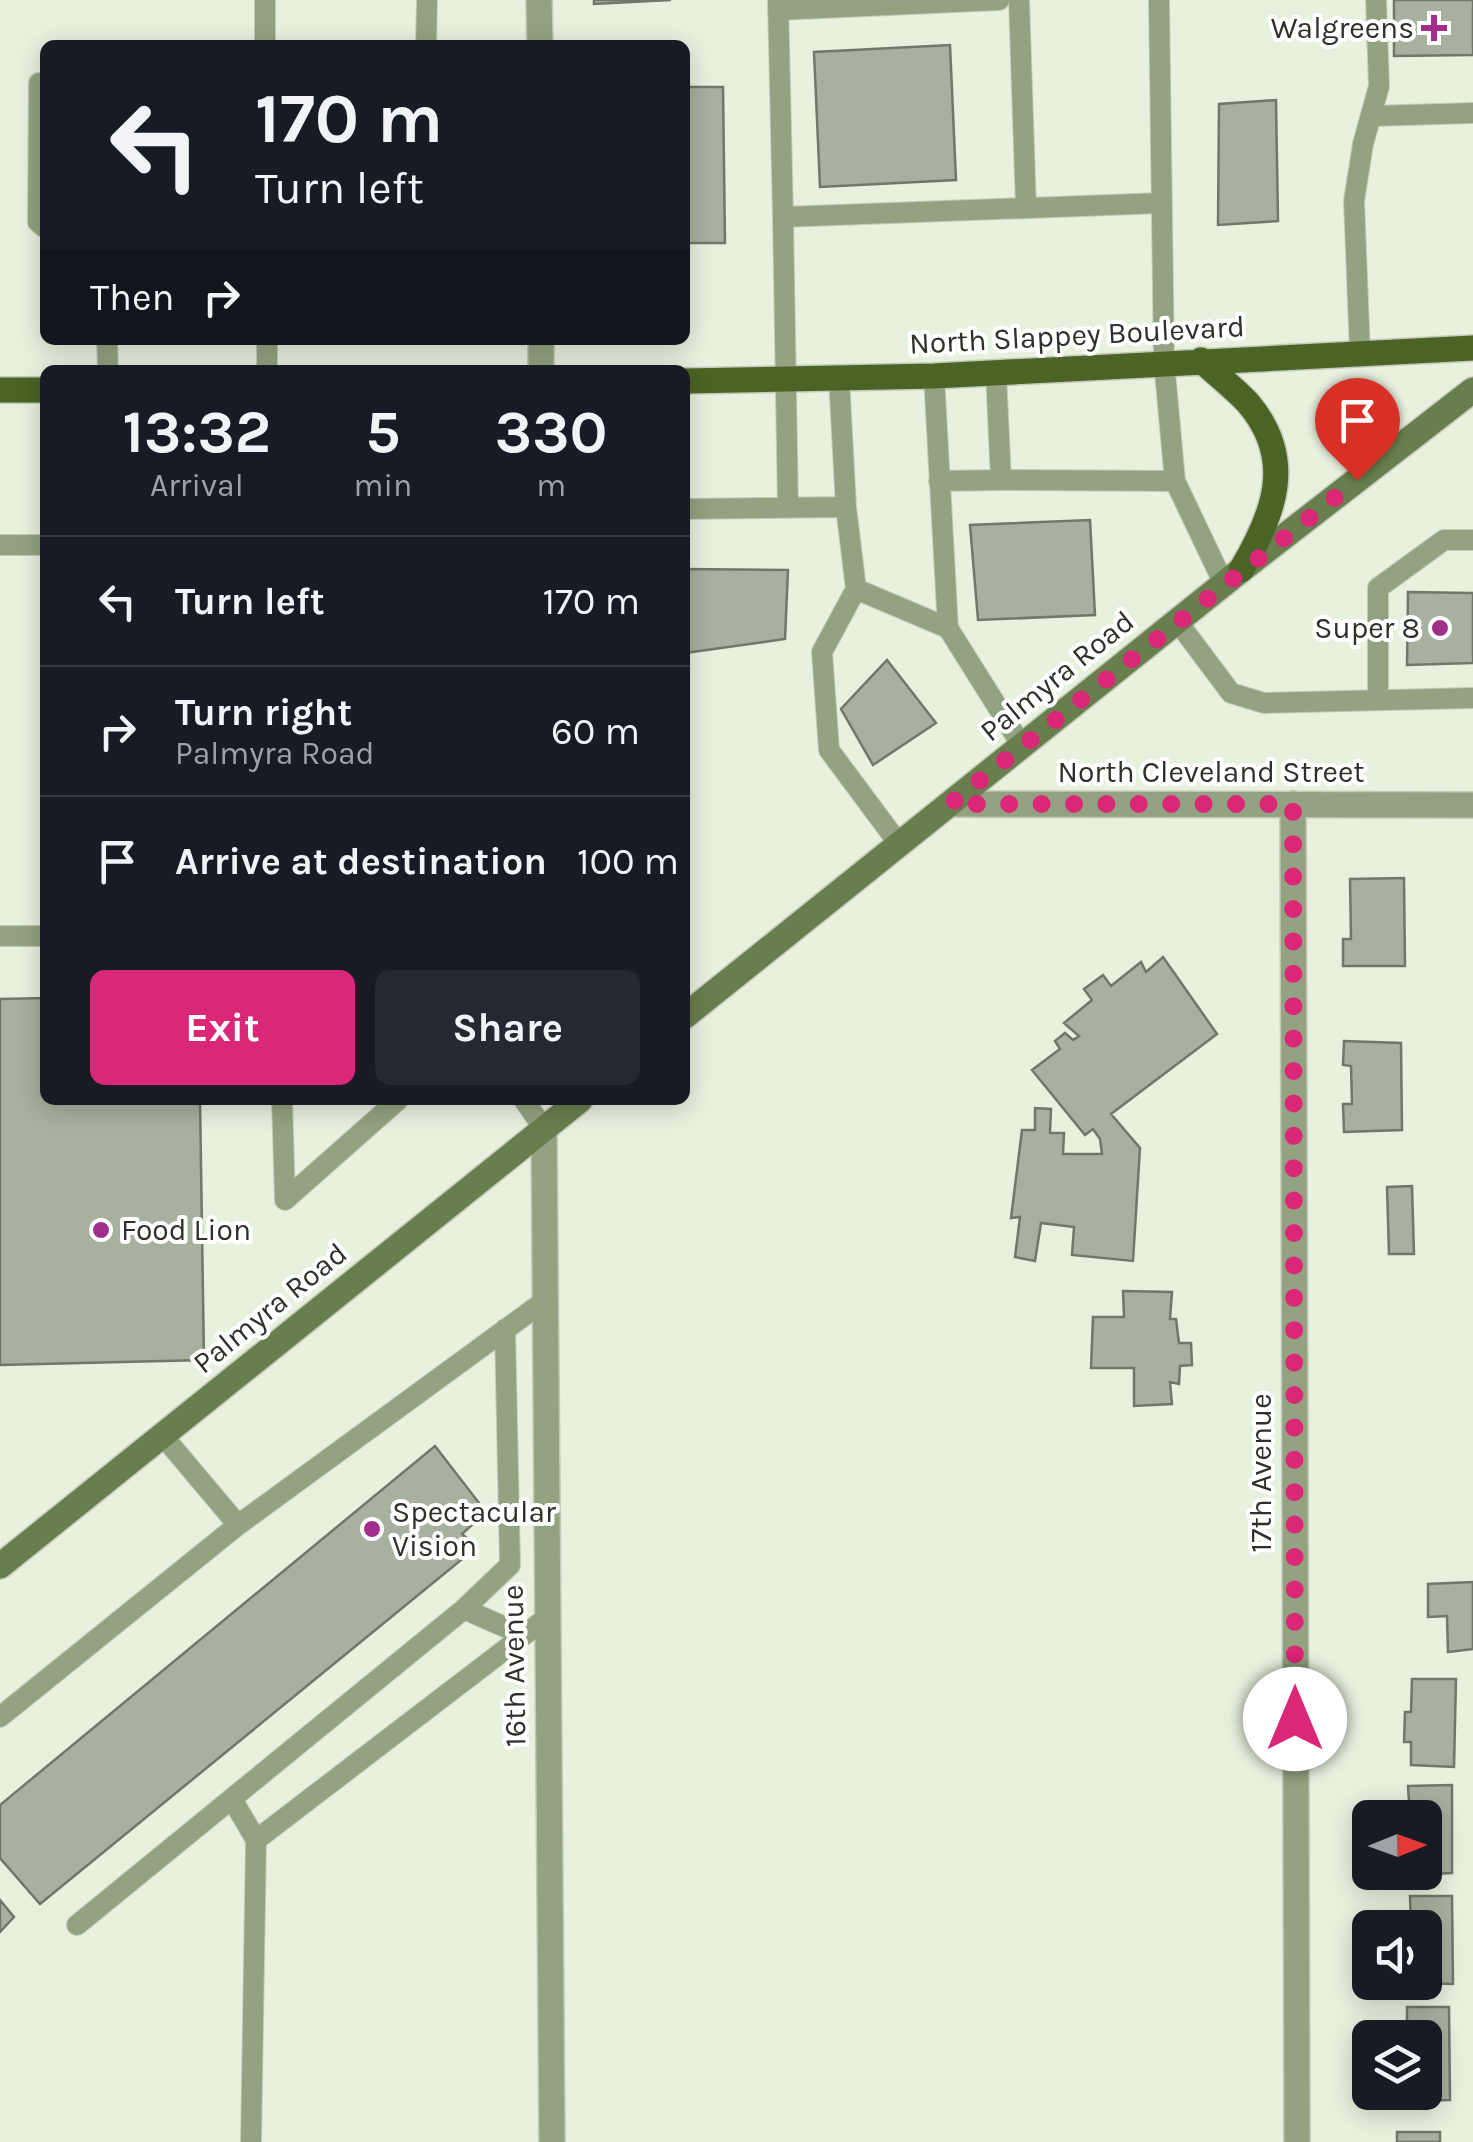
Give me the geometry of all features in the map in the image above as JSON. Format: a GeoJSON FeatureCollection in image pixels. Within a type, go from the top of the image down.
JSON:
{"type":"FeatureCollection","features":[{"type":"Feature","properties":{"kind":"main road","name":"North Slappey Boulevard"},"geometry":{"type":"LineString","coordinates":[[690,380],[934,376],[1473,348]]}},
{"type":"Feature","properties":{"kind":"main road"},"geometry":{"type":"LineString","coordinates":[[1201,360],[1249,404],[1266,432],[1278,476],[1264,531],[1232,577]]}},
{"type":"Feature","properties":{"kind":"main road"},"geometry":{"type":"LineString","coordinates":[[0,390],[40,390]]}},
{"type":"Feature","properties":{"kind":"main road","name":"Palmyra Road"},"geometry":{"type":"LineString","coordinates":[[690,1012],[1232,577],[1473,390]]}},
{"type":"Feature","properties":{"kind":"main road","name":"Palmyra Road"},"geometry":{"type":"LineString","coordinates":[[0,1566],[574,1105]]}},
{"type":"Feature","properties":{"kind":"street"},"geometry":{"type":"LineString","coordinates":[[539,0],[540,40]]}},
{"type":"Feature","properties":{"kind":"street","name":"North Cleveland Street"},"geometry":{"type":"LineString","coordinates":[[950,804],[1473,805]]}},
{"type":"Feature","properties":{"kind":"street","name":"17th Avenue"},"geometry":{"type":"LineString","coordinates":[[1293,804],[1297,2142]]}},
{"type":"Feature","properties":{"kind":"street","name":"16th Avenue"},"geometry":{"type":"LineString","coordinates":[[544,1129],[552,2142]]}},
{"type":"Feature","properties":{"kind":"lane"},"geometry":{"type":"LineString","coordinates":[[265,0],[265,40]]}},
{"type":"Feature","properties":{"kind":"lane"},"geometry":{"type":"LineString","coordinates":[[426,40],[427,0]]}},
{"type":"Feature","properties":{"kind":"lane"},"geometry":{"type":"LineString","coordinates":[[788,508],[778,5],[999,0]]}},
{"type":"Feature","properties":{"kind":"lane"},"geometry":{"type":"LineString","coordinates":[[1020,0],[1026,208]]}},
{"type":"Feature","properties":{"kind":"lane"},"geometry":{"type":"LineString","coordinates":[[1159,0],[1164,362],[1175,482],[1232,577]]}},
{"type":"Feature","properties":{"kind":"lane"},"geometry":{"type":"LineString","coordinates":[[1360,353],[1354,201],[1378,86],[1376,0]]}},
{"type":"Feature","properties":{"kind":"lane"},"geometry":{"type":"LineString","coordinates":[[40,83],[40,224]]}},
{"type":"Feature","properties":{"kind":"lane"},"geometry":{"type":"LineString","coordinates":[[1373,116],[1473,113]]}},
{"type":"Feature","properties":{"kind":"lane"},"geometry":{"type":"LineString","coordinates":[[783,218],[1162,202]]}},
{"type":"Feature","properties":{"kind":"lane"},"geometry":{"type":"LineString","coordinates":[[996,373],[1001,480]]}},
{"type":"Feature","properties":{"kind":"lane"},"geometry":{"type":"LineString","coordinates":[[934,376],[948,628],[1022,746]]}},
{"type":"Feature","properties":{"kind":"lane"},"geometry":{"type":"LineString","coordinates":[[839,378],[846,507],[856,589],[822,652],[829,750],[899,844]]}},
{"type":"Feature","properties":{"kind":"lane"},"geometry":{"type":"LineString","coordinates":[[939,481],[1175,482]]}},
{"type":"Feature","properties":{"kind":"lane"},"geometry":{"type":"LineString","coordinates":[[690,509],[846,507]]}},
{"type":"Feature","properties":{"kind":"lane"},"geometry":{"type":"LineString","coordinates":[[1378,700],[1378,588],[1444,540],[1473,540]]}},
{"type":"Feature","properties":{"kind":"lane"},"geometry":{"type":"LineString","coordinates":[[0,546],[40,545]]}},
{"type":"Feature","properties":{"kind":"lane"},"geometry":{"type":"LineString","coordinates":[[856,589],[948,628]]}},
{"type":"Feature","properties":{"kind":"lane"},"geometry":{"type":"LineString","coordinates":[[1178,621],[1231,692],[1264,703],[1473,698]]}},
{"type":"Feature","properties":{"kind":"lane"},"geometry":{"type":"LineString","coordinates":[[0,936],[40,936]]}},
{"type":"Feature","properties":{"kind":"lane"},"geometry":{"type":"LineString","coordinates":[[282,1105],[285,1200],[392,1105]]}},
{"type":"Feature","properties":{"kind":"lane"},"geometry":{"type":"LineString","coordinates":[[527,1105],[544,1129]]}},
{"type":"Feature","properties":{"kind":"lane"},"geometry":{"type":"LineString","coordinates":[[0,1718],[238,1525],[543,1302]]}},
{"type":"Feature","properties":{"kind":"lane"},"geometry":{"type":"LineString","coordinates":[[78,1925],[464,1609],[510,1565],[505,1328]]}},
{"type":"Feature","properties":{"kind":"lane"},"geometry":{"type":"LineString","coordinates":[[163,1436],[238,1525]]}},
{"type":"Feature","properties":{"kind":"lane"},"geometry":{"type":"LineString","coordinates":[[464,1609],[523,1635]]}},
{"type":"Feature","properties":{"kind":"lane"},"geometry":{"type":"LineString","coordinates":[[256,1840],[546,1620]]}},
{"type":"Feature","properties":{"kind":"lane"},"geometry":{"type":"LineString","coordinates":[[232,1799],[256,1840],[251,2142]]}},
{"type":"Feature","properties":{"kind":"building"},"geometry":{"type":"Polygon","coordinates":[[[594,0],[671,0],[594,4],[594,0]]]}},
{"type":"Feature","properties":{"kind":"building","name":"Walgreens"},"geometry":{"type":"Polygon","coordinates":[[[1394,0],[1473,0],[1473,55],[1394,56],[1394,0]]]}},
{"type":"Feature","properties":{"kind":"building"},"geometry":{"type":"Polygon","coordinates":[[[950,45],[956,180],[820,187],[814,52],[950,45]]]}},
{"type":"Feature","properties":{"kind":"building"},"geometry":{"type":"Polygon","coordinates":[[[690,87],[723,87],[725,243],[690,243],[690,87]]]}},
{"type":"Feature","properties":{"kind":"building"},"geometry":{"type":"Polygon","coordinates":[[[1276,100],[1278,221],[1218,225],[1219,104],[1276,100]]]}},
{"type":"Feature","properties":{"kind":"building"},"geometry":{"type":"Polygon","coordinates":[[[1090,520],[1095,615],[978,620],[970,525],[1090,520]]]}},
{"type":"Feature","properties":{"kind":"building"},"geometry":{"type":"Polygon","coordinates":[[[690,569],[788,570],[785,639],[690,652],[690,569]]]}},
{"type":"Feature","properties":{"kind":"building","name":"Super 8"},"geometry":{"type":"Polygon","coordinates":[[[1408,592],[1473,593],[1473,663],[1407,665],[1408,592]]]}},
{"type":"Feature","properties":{"kind":"building"},"geometry":{"type":"Polygon","coordinates":[[[887,660],[936,723],[873,765],[841,709],[887,660]]]}},
{"type":"Feature","properties":{"kind":"building"},"geometry":{"type":"Polygon","coordinates":[[[1404,878],[1405,966],[1343,966],[1343,939],[1351,939],[1350,879],[1404,878]]]}},
{"type":"Feature","properties":{"kind":"building"},"geometry":{"type":"Polygon","coordinates":[[[1404,878],[1405,966],[1343,966],[1343,939],[1351,939],[1350,879],[1404,878]]]}},
{"type":"Feature","properties":{"kind":"building"},"geometry":{"type":"Polygon","coordinates":[[[1163,957],[1217,1034],[1111,1114],[1140,1148],[1133,1261],[1072,1255],[1074,1227],[1041,1223],[1035,1261],[1015,1257],[1020,1217],[1011,1218],[1022,1130],[1035,1130],[1035,1108],[1051,1109],[1050,1133],[1064,1133],[1063,1154],[1102,1154],[1100,1139],[1093,1129],[1085,1135],[1032,1070],[1060,1049],[1055,1041],[1065,1033],[1073,1040],[1079,1036],[1064,1023],[1092,1000],[1084,989],[1103,975],[1111,986],[1141,962],[1146,972],[1163,957]]]}},
{"type":"Feature","properties":{"kind":"building","name":"Food Lion"},"geometry":{"type":"Polygon","coordinates":[[[40,998],[40,1105],[200,1105],[204,1360],[0,1365],[0,999],[40,998]]]}},
{"type":"Feature","properties":{"kind":"building"},"geometry":{"type":"Polygon","coordinates":[[[1344,1041],[1401,1043],[1402,1130],[1344,1132],[1343,1104],[1352,1104],[1351,1066],[1343,1065],[1344,1041]]]}},
{"type":"Feature","properties":{"kind":"building"},"geometry":{"type":"Polygon","coordinates":[[[1412,1186],[1414,1254],[1389,1254],[1387,1187],[1412,1186]]]}},
{"type":"Feature","properties":{"kind":"building"},"geometry":{"type":"Polygon","coordinates":[[[1123,1291],[1172,1292],[1170,1319],[1176,1319],[1179,1343],[1191,1343],[1192,1365],[1180,1366],[1179,1384],[1170,1382],[1172,1404],[1134,1406],[1134,1368],[1091,1368],[1093,1317],[1124,1317],[1123,1291]]]}},
{"type":"Feature","properties":{"kind":"building"},"geometry":{"type":"Polygon","coordinates":[[[435,1446],[486,1512],[462,1534],[477,1547],[40,1904],[0,1858],[0,1805],[435,1446]]]}},
{"type":"Feature","properties":{"kind":"building"},"geometry":{"type":"Polygon","coordinates":[[[1473,1582],[1473,1649],[1448,1652],[1447,1616],[1428,1617],[1428,1584],[1473,1582]]]}},
{"type":"Feature","properties":{"kind":"building"},"geometry":{"type":"Polygon","coordinates":[[[1412,1679],[1456,1679],[1454,1767],[1411,1765],[1411,1742],[1404,1742],[1405,1712],[1411,1712],[1412,1679]]]}},
{"type":"Feature","properties":{"kind":"building"},"geometry":{"type":"Polygon","coordinates":[[[1452,1785],[1452,1873],[1442,1873],[1442,1800],[1409,1800],[1408,1786],[1452,1785]]]}},
{"type":"Feature","properties":{"kind":"building"},"geometry":{"type":"Polygon","coordinates":[[[1410,1896],[1452,1896],[1453,1984],[1442,1984],[1442,1910],[1410,1910],[1410,1896]]]}},
{"type":"Feature","properties":{"kind":"building"},"geometry":{"type":"Polygon","coordinates":[[[0,1900],[14,1917],[0,1932],[0,1900]]]}},
{"type":"Feature","properties":{"kind":"building"},"geometry":{"type":"Polygon","coordinates":[[[1407,2007],[1449,2007],[1450,2100],[1442,2100],[1442,2020],[1407,2020],[1407,2007]]]}},
{"type":"Feature","properties":{"kind":"building"},"geometry":{"type":"Polygon","coordinates":[[[1397,2132],[1440,2132],[1440,2142],[1397,2142],[1397,2132]]]}},
{"type":"Feature","properties":{"kind":"place","name":"Walgreens"},"geometry":{"type":"Point","coordinates":[1434,28]}},
{"type":"Feature","properties":{"kind":"place","name":"Super 8"},"geometry":{"type":"Point","coordinates":[1440,628]}},
{"type":"Feature","properties":{"kind":"place","name":"Food Lion"},"geometry":{"type":"Point","coordinates":[101,1230]}},
{"type":"Feature","properties":{"kind":"place","name":"Spectacular Vision"},"geometry":{"type":"Point","coordinates":[372,1529]}},
{"type":"Feature","properties":{"kind":"route"},"geometry":{"type":"LineString","coordinates":[[1295,1719],[1293,804],[950,804],[1357,480]]}}]}
